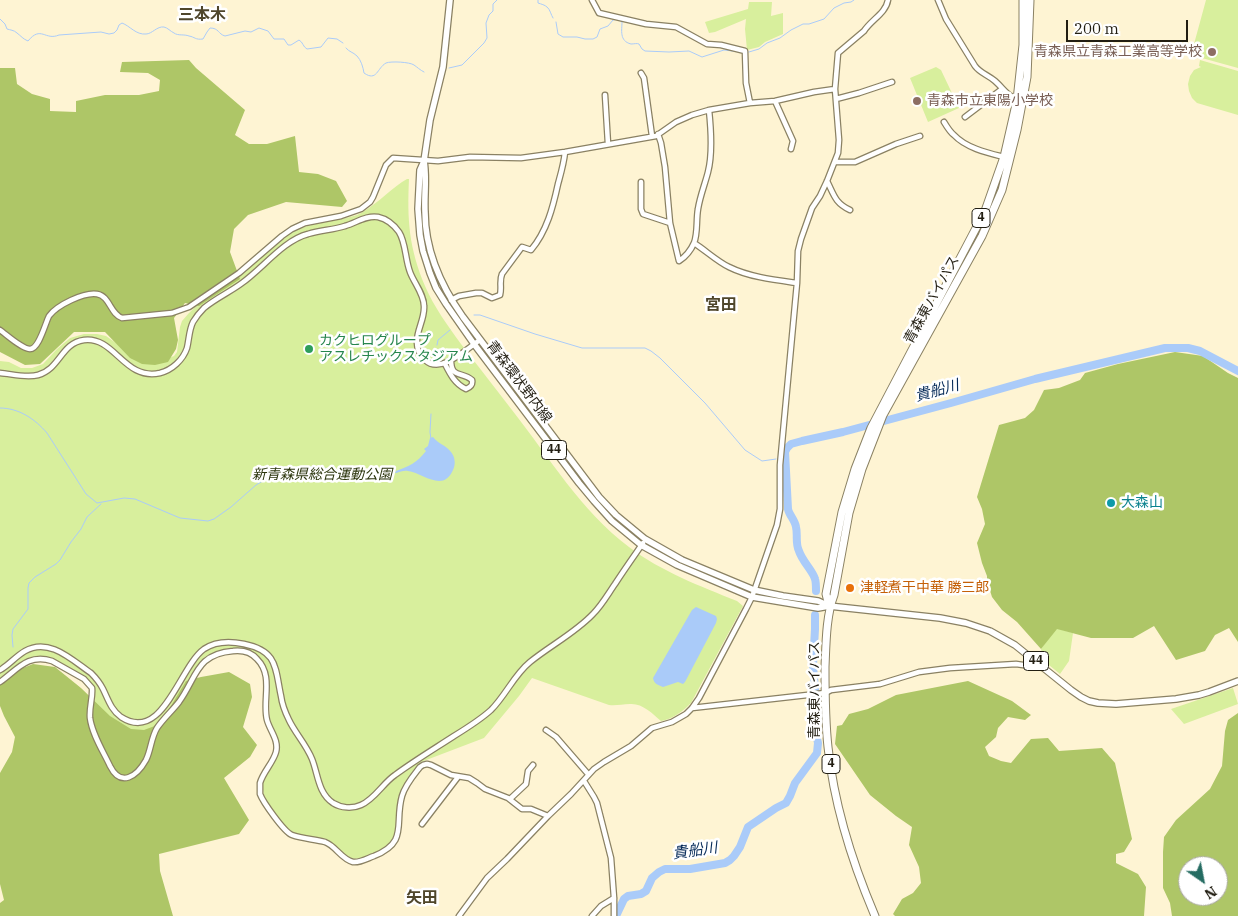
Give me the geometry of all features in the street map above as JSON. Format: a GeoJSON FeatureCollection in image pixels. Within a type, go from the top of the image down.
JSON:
{"type":"FeatureCollection","features":[{"type":"Feature","properties":{"kind":"highway","name":"青森東バイパス"},"geometry":{"type":"LineString","coordinates":[[875,916],[861,884],[835,793],[821,693],[829,606],[826,594],[842,512],[855,470],[880,416],[985,211],[1004,157],[1017,100],[1023,45],[1023,0]]}},
{"type":"Feature","properties":{"kind":"highway","name":"青森東バイパス"},"geometry":{"type":"LineString","coordinates":[[880,416],[982,236],[1002,190],[1017,130],[1027,77],[1030,0]]}},
{"type":"Feature","properties":{"kind":"main road","name":"青森環状野内線"},"geometry":{"type":"LineString","coordinates":[[450,0],[443,67],[430,120],[424,161],[420,170],[418,209],[423,251],[436,288],[446,304],[474,344],[599,497],[616,515],[645,539],[682,560],[754,590],[818,601],[829,606]]}},
{"type":"Feature","properties":{"kind":"main road","name":"青森環状野内線"},"geometry":{"type":"LineString","coordinates":[[424,161],[426,171],[425,226],[438,274],[451,300],[594,501],[612,521],[641,545],[677,565],[752,597],[818,608],[829,606],[940,618],[966,623],[990,631],[1015,644],[1081,697],[1089,701],[1116,704],[1191,697],[1238,681]]}},
{"type":"Feature","properties":{"kind":"street"},"geometry":{"type":"LineString","coordinates":[[592,0],[599,13],[646,24],[676,27],[707,44],[721,45],[726,48],[745,51],[746,83],[750,103]]}},
{"type":"Feature","properties":{"kind":"street"},"geometry":{"type":"LineString","coordinates":[[459,916],[487,878],[584,781],[588,774],[631,746],[652,728],[672,722],[692,708],[752,597],[779,517],[781,502],[780,465],[797,283],[798,251],[812,208],[820,196],[838,153],[839,140],[835,89],[838,53],[864,31],[883,11],[888,0]]}},
{"type":"Feature","properties":{"kind":"street"},"geometry":{"type":"LineString","coordinates":[[938,0],[946,19],[975,66],[979,71],[994,80],[1008,95],[1017,100]]}},
{"type":"Feature","properties":{"kind":"street"},"geometry":{"type":"LineString","coordinates":[[641,73],[644,78],[652,136]]}},
{"type":"Feature","properties":{"kind":"street"},"geometry":{"type":"LineString","coordinates":[[836,99],[859,94],[892,82]]}},
{"type":"Feature","properties":{"kind":"street"},"geometry":{"type":"LineString","coordinates":[[0,330],[24,347],[33,348],[36,346],[49,316],[54,311],[76,298],[96,294],[102,295],[116,315],[122,318],[181,311],[195,304],[239,272],[292,229],[305,223],[350,213],[366,206],[373,197],[386,165],[392,158],[438,161],[470,157],[522,158],[565,152],[652,136],[676,122],[709,110],[775,101],[835,89]]}},
{"type":"Feature","properties":{"kind":"street"},"geometry":{"type":"LineString","coordinates":[[965,117],[1002,89]]}},
{"type":"Feature","properties":{"kind":"street"},"geometry":{"type":"LineString","coordinates":[[605,95],[608,144]]}},
{"type":"Feature","properties":{"kind":"street"},"geometry":{"type":"LineString","coordinates":[[775,101],[793,141],[791,149]]}},
{"type":"Feature","properties":{"kind":"street"},"geometry":{"type":"LineString","coordinates":[[658,134],[665,167],[670,223],[679,261],[694,243],[697,228],[699,202],[710,162],[711,129],[709,110]]}},
{"type":"Feature","properties":{"kind":"street"},"geometry":{"type":"LineString","coordinates":[[944,122],[961,141],[986,152],[1004,157]]}},
{"type":"Feature","properties":{"kind":"street"},"geometry":{"type":"LineString","coordinates":[[835,162],[855,162],[920,136]]}},
{"type":"Feature","properties":{"kind":"street"},"geometry":{"type":"LineString","coordinates":[[451,300],[476,292],[492,298],[500,295],[500,278],[502,274],[522,247],[531,250],[537,243],[549,220],[556,198],[565,152]]}},
{"type":"Feature","properties":{"kind":"street"},"geometry":{"type":"LineString","coordinates":[[827,181],[837,202],[850,210]]}},
{"type":"Feature","properties":{"kind":"street"},"geometry":{"type":"LineString","coordinates":[[642,182],[641,209],[643,214],[670,223]]}},
{"type":"Feature","properties":{"kind":"street"},"geometry":{"type":"LineString","coordinates":[[0,373],[37,376],[56,364],[71,345],[76,342],[91,340],[105,345],[130,367],[138,371],[151,374],[166,370],[180,361],[187,348],[192,324],[202,309],[242,283],[291,242],[308,234],[347,226],[373,217],[390,222],[398,231],[410,271],[423,298],[424,310],[417,338],[420,354],[427,362],[436,365],[445,364],[480,340]]}},
{"type":"Feature","properties":{"kind":"street"},"geometry":{"type":"LineString","coordinates":[[694,243],[729,267],[754,276],[797,283]]}},
{"type":"Feature","properties":{"kind":"street"},"geometry":{"type":"LineString","coordinates":[[445,364],[453,379],[466,389],[470,387],[473,384],[472,380],[469,377],[458,375],[454,372],[451,367],[451,360]]}},
{"type":"Feature","properties":{"kind":"street"},"geometry":{"type":"LineString","coordinates":[[461,386],[462,378],[466,376]]}},
{"type":"Feature","properties":{"kind":"street"},"geometry":{"type":"LineString","coordinates":[[0,670],[29,649],[43,647],[55,650],[95,677],[117,714],[128,720],[140,722],[152,718],[163,709],[194,659],[205,648],[226,642],[258,648],[268,655],[275,665],[280,695],[288,719],[311,756],[324,794],[337,805],[355,807],[368,800],[393,776],[488,712],[501,699],[525,667],[581,626],[594,612],[608,595],[645,539]]}},
{"type":"Feature","properties":{"kind":"street"},"geometry":{"type":"LineString","coordinates":[[0,682],[17,667],[36,659],[52,661],[84,679],[92,688],[90,718],[93,731],[113,772],[119,777],[126,778],[134,774],[141,767],[150,750],[152,738],[180,700],[201,664],[211,656],[234,650],[250,654],[259,661],[265,671],[266,718],[270,730],[275,737],[276,744],[276,752],[261,780],[260,793],[263,800],[287,833],[324,842],[353,862],[358,862],[383,852],[394,842],[399,829],[400,803],[404,790],[422,765],[431,765],[458,777],[468,778],[485,790],[510,799],[519,808],[531,809],[548,816]]}},
{"type":"Feature","properties":{"kind":"street"},"geometry":{"type":"LineString","coordinates":[[692,708],[880,684],[919,672],[950,668],[1016,664],[1045,669]]}},
{"type":"Feature","properties":{"kind":"street"},"geometry":{"type":"LineString","coordinates":[[546,730],[556,737],[588,774]]}},
{"type":"Feature","properties":{"kind":"street"},"geometry":{"type":"LineString","coordinates":[[510,799],[526,784],[528,771],[534,765]]}},
{"type":"Feature","properties":{"kind":"street"},"geometry":{"type":"LineString","coordinates":[[422,824],[458,777]]}},
{"type":"Feature","properties":{"kind":"street"},"geometry":{"type":"LineString","coordinates":[[584,781],[597,803],[611,858],[614,898],[613,916]]}},
{"type":"Feature","properties":{"kind":"street"},"geometry":{"type":"LineString","coordinates":[[592,916],[601,906],[614,898]]}},
{"type":"Feature","properties":{"kind":"green space"},"geometry":{"type":"Polygon","coordinates":[[[1206,0],[1238,0],[1238,68],[1191,55],[1206,0]]]}},
{"type":"Feature","properties":{"kind":"green space"},"geometry":{"type":"Polygon","coordinates":[[[749,2],[772,2],[771,16],[783,13],[783,34],[765,42],[759,47],[747,50],[746,19],[709,33],[705,22],[748,9],[749,2]]]}},
{"type":"Feature","properties":{"kind":"green space"},"geometry":{"type":"Polygon","coordinates":[[[189,60],[245,110],[235,135],[249,144],[267,144],[295,136],[299,172],[318,174],[336,181],[347,201],[342,207],[286,202],[248,215],[234,229],[230,252],[240,279],[199,306],[185,303],[174,318],[178,340],[176,349],[168,362],[155,365],[142,364],[130,358],[105,332],[74,332],[40,364],[25,365],[0,352],[0,68],[15,68],[17,84],[32,94],[50,99],[50,111],[76,112],[76,101],[105,95],[139,95],[159,91],[160,80],[148,73],[120,72],[122,62],[189,60]]]}},
{"type":"Feature","properties":{"kind":"green space"},"geometry":{"type":"Polygon","coordinates":[[[1200,60],[1238,71],[1238,115],[1197,103],[1192,98],[1188,84],[1194,70],[1201,67],[1199,66],[1200,60]]]}},
{"type":"Feature","properties":{"kind":"green space"},"geometry":{"type":"Polygon","coordinates":[[[936,67],[941,70],[959,108],[928,122],[910,78],[936,67]]]}},
{"type":"Feature","properties":{"kind":"green space","name":"新青森県総合運動公園"},"geometry":{"type":"Polygon","coordinates":[[[409,179],[408,208],[412,246],[415,259],[429,294],[461,344],[566,483],[596,517],[629,547],[668,571],[737,601],[743,606],[691,703],[678,714],[661,721],[639,705],[609,705],[532,678],[484,738],[421,762],[418,765],[407,780],[399,796],[396,830],[393,839],[386,847],[367,856],[355,859],[350,858],[325,840],[300,834],[285,827],[269,805],[263,793],[263,786],[264,780],[277,757],[279,744],[270,719],[269,676],[263,662],[251,652],[237,648],[228,648],[205,657],[174,704],[162,718],[148,743],[93,705],[95,697],[94,686],[82,676],[57,662],[39,656],[32,657],[17,665],[0,680],[0,361],[9,362],[21,368],[32,368],[43,364],[70,338],[84,334],[106,336],[139,359],[167,359],[174,356],[177,352],[182,321],[189,313],[292,232],[308,226],[357,215],[368,209],[409,179]]]}},
{"type":"Feature","properties":{"kind":"green space"},"geometry":{"type":"Polygon","coordinates":[[[1175,352],[1203,356],[1238,378],[1238,642],[1229,628],[1215,635],[1205,651],[1176,660],[1154,626],[1133,638],[1091,638],[1057,629],[1041,649],[1017,622],[1002,610],[992,597],[977,543],[985,524],[977,497],[999,425],[1025,418],[1034,410],[1044,390],[1059,388],[1080,380],[1085,373],[1175,352]]]}},
{"type":"Feature","properties":{"kind":"green space"},"geometry":{"type":"Polygon","coordinates":[[[1056,628],[1073,633],[1069,661],[1060,674],[1044,661],[1041,649],[1056,628]]]}},
{"type":"Feature","properties":{"kind":"green space"},"geometry":{"type":"Polygon","coordinates":[[[33,664],[55,667],[81,688],[110,716],[131,729],[144,730],[160,724],[186,681],[229,672],[250,684],[252,697],[243,727],[257,745],[250,757],[224,778],[249,820],[239,834],[159,854],[160,871],[173,916],[0,916],[0,903],[4,900],[0,884],[0,773],[12,752],[15,737],[0,706],[0,684],[18,670],[33,664]]]}},
{"type":"Feature","properties":{"kind":"green space"},"geometry":{"type":"Polygon","coordinates":[[[968,681],[1012,701],[1031,715],[1025,720],[1008,717],[998,728],[996,737],[985,747],[989,756],[1011,763],[1031,739],[1048,738],[1059,751],[1102,748],[1115,763],[1132,839],[1124,852],[1116,854],[1116,863],[1138,874],[1146,887],[1144,916],[895,916],[893,914],[902,899],[913,893],[921,883],[919,867],[909,845],[912,827],[870,795],[835,744],[837,726],[842,725],[849,714],[868,709],[896,695],[968,681]]]}},
{"type":"Feature","properties":{"kind":"green space"},"geometry":{"type":"Polygon","coordinates":[[[1233,688],[1238,704],[1184,724],[1171,709],[1233,688]]]}},
{"type":"Feature","properties":{"kind":"green space"},"geometry":{"type":"Polygon","coordinates":[[[1238,713],[1238,916],[1172,916],[1170,903],[1163,888],[1164,837],[1176,820],[1210,789],[1222,766],[1225,731],[1228,720],[1238,713]]]}},
{"type":"Feature","properties":{"kind":"water"},"geometry":{"type":"Polygon","coordinates":[[[433,437],[449,450],[455,461],[449,477],[438,481],[414,472],[404,471],[396,473],[396,471],[416,461],[426,451],[424,449],[428,446],[430,438],[433,437]]]}},
{"type":"Feature","properties":{"kind":"water"},"geometry":{"type":"Polygon","coordinates":[[[696,607],[716,616],[716,623],[685,682],[683,684],[678,682],[663,687],[658,685],[654,682],[653,678],[692,610],[696,607]]]}},
{"type":"Feature","properties":{"kind":"waterway"},"geometry":{"type":"LineString","coordinates":[[449,68],[462,65],[484,43],[487,38],[486,23],[493,11],[493,4],[497,0]]}},
{"type":"Feature","properties":{"kind":"waterway"},"geometry":{"type":"LineString","coordinates":[[538,0],[538,3],[548,8],[553,18]]}},
{"type":"Feature","properties":{"kind":"waterway"},"geometry":{"type":"LineString","coordinates":[[749,52],[759,49],[803,24],[824,19],[834,8],[854,0]]}},
{"type":"Feature","properties":{"kind":"waterway"},"geometry":{"type":"LineString","coordinates":[[0,19],[7,29],[15,31],[28,41],[36,34],[50,36],[101,32],[109,34],[114,33],[122,23],[142,34],[148,34],[164,27],[176,34],[187,35],[197,39],[203,39],[210,28],[225,36],[245,31],[251,32],[259,28],[268,31],[274,39],[284,39],[288,45],[299,40],[307,49],[321,47],[328,38],[337,39],[343,43]]}},
{"type":"Feature","properties":{"kind":"waterway"},"geometry":{"type":"LineString","coordinates":[[556,22],[558,34],[563,37],[593,39],[597,37],[600,29],[608,26],[613,20],[618,19],[622,22],[622,35],[627,43],[639,44],[645,51],[689,51],[702,57],[724,50],[741,52]]}},
{"type":"Feature","properties":{"kind":"waterway"},"geometry":{"type":"LineString","coordinates":[[346,48],[356,55],[362,64],[364,73],[368,75],[374,75],[383,65],[392,62],[412,64],[424,72]]}},
{"type":"Feature","properties":{"kind":"waterway"},"geometry":{"type":"LineString","coordinates":[[474,315],[480,315],[582,348],[645,348],[660,358],[705,403],[745,450],[762,461],[776,459]]}},
{"type":"Feature","properties":{"kind":"waterway"},"geometry":{"type":"LineString","coordinates":[[437,345],[438,340],[450,330]]}},
{"type":"Feature","properties":{"kind":"waterway","name":"貴船川"},"geometry":{"type":"LineString","coordinates":[[816,591],[814,576],[798,548],[797,530],[788,509],[785,452],[791,444],[843,432],[1035,379],[1165,348],[1188,348],[1200,351],[1238,371]]}},
{"type":"Feature","properties":{"kind":"waterway"},"geometry":{"type":"LineString","coordinates":[[0,408],[20,412],[42,428],[86,494],[97,503],[124,498],[135,499],[180,518],[208,521],[214,519],[256,485],[292,469],[324,468],[353,475],[372,476],[397,472]]}},
{"type":"Feature","properties":{"kind":"waterway"},"geometry":{"type":"LineString","coordinates":[[431,414],[431,439]]}},
{"type":"Feature","properties":{"kind":"waterway"},"geometry":{"type":"LineString","coordinates":[[13,647],[13,629],[28,609],[29,583],[60,560],[87,517],[101,504]]}},
{"type":"Feature","properties":{"kind":"waterway","name":"貴船川"},"geometry":{"type":"LineString","coordinates":[[616,916],[624,899],[646,891],[652,878],[665,869],[690,869],[725,863],[730,860],[740,847],[748,827],[786,803],[795,783],[817,753],[818,743],[814,725],[815,689],[813,665],[815,615]]}},
{"type":"Feature","properties":{"kind":"place","name":"青森県立青森工業高等学校"},"geometry":{"type":"Point","coordinates":[1212,52]}},
{"type":"Feature","properties":{"kind":"place","name":"青森市立東陽小学校"},"geometry":{"type":"Point","coordinates":[917,101]}},
{"type":"Feature","properties":{"kind":"place","name":"カクヒログループ アスレチックスタジアム"},"geometry":{"type":"Point","coordinates":[309,349]}},
{"type":"Feature","properties":{"kind":"place","name":"大森山"},"geometry":{"type":"Point","coordinates":[1111,503]}},
{"type":"Feature","properties":{"kind":"place","name":"津軽煮干中華 勝三郎"},"geometry":{"type":"Point","coordinates":[850,588]}},
{"type":"Feature","properties":{"kind":"district","name":"三本木"},"geometry":{"type":"Point","coordinates":[202,15]}},
{"type":"Feature","properties":{"kind":"district","name":"宮田"},"geometry":{"type":"Point","coordinates":[721,305]}},
{"type":"Feature","properties":{"kind":"district","name":"矢田"},"geometry":{"type":"Point","coordinates":[422,898]}}]}
